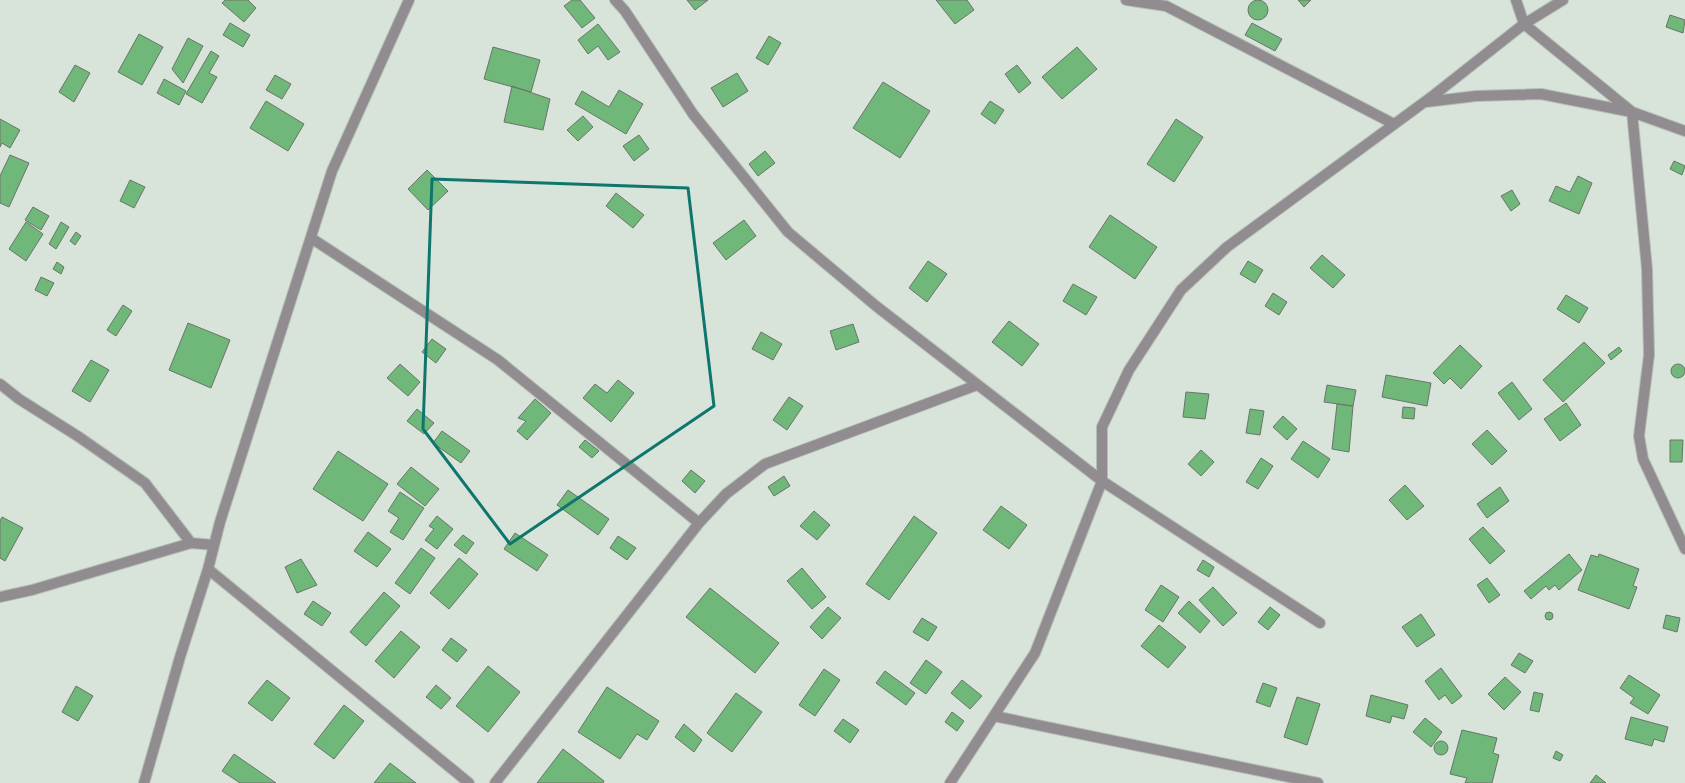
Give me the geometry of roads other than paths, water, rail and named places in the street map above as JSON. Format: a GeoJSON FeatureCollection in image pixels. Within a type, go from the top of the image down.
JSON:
{"type":"FeatureCollection","features":[{"type":"Feature","properties":{"kind":"street"},"geometry":{"type":"LineString","coordinates":[[144,783],[180,657],[208,569],[220,522],[332,171],[409,0]]}},
{"type":"Feature","properties":{"kind":"street"},"geometry":{"type":"LineString","coordinates":[[615,0],[625,11],[693,114],[788,232],[876,306],[1102,481],[1320,623]]}},
{"type":"Feature","properties":{"kind":"street"},"geometry":{"type":"LineString","coordinates":[[1126,0],[1167,3],[1394,124]]}},
{"type":"Feature","properties":{"kind":"street"},"geometry":{"type":"LineString","coordinates":[[1516,0],[1524,24],[1632,112],[1647,269],[1649,355],[1639,436],[1643,459],[1685,549]]}},
{"type":"Feature","properties":{"kind":"street"},"geometry":{"type":"LineString","coordinates":[[950,783],[1035,653],[1102,481],[1102,427],[1129,370],[1181,290],[1227,247],[1425,102],[1524,24],[1563,0]]}},
{"type":"Feature","properties":{"kind":"street"},"geometry":{"type":"LineString","coordinates":[[1425,102],[1476,96],[1541,94],[1632,112],[1685,131]]}},
{"type":"Feature","properties":{"kind":"street"},"geometry":{"type":"LineString","coordinates":[[311,238],[498,360],[700,523]]}},
{"type":"Feature","properties":{"kind":"street"},"geometry":{"type":"LineString","coordinates":[[0,384],[19,399],[79,437],[144,483],[191,543]]}},
{"type":"Feature","properties":{"kind":"street"},"geometry":{"type":"LineString","coordinates":[[495,783],[700,523],[726,494],[765,464],[977,385]]}},
{"type":"Feature","properties":{"kind":"street"},"geometry":{"type":"LineString","coordinates":[[0,596],[32,590],[191,543],[214,545]]}},
{"type":"Feature","properties":{"kind":"street"},"geometry":{"type":"LineString","coordinates":[[208,569],[469,783]]}},
{"type":"Feature","properties":{"kind":"street"},"geometry":{"type":"LineString","coordinates":[[994,716],[1318,783]]}}]}
